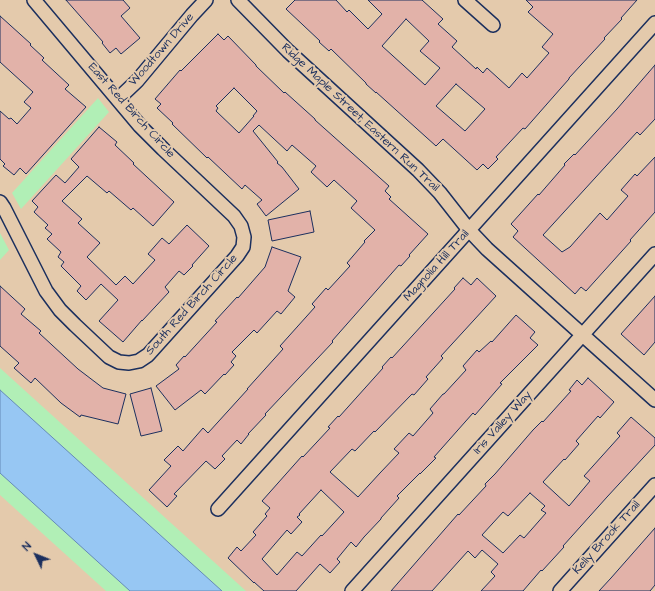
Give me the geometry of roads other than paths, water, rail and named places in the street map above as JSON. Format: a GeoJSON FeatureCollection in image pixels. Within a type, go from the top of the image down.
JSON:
{"type":"FeatureCollection","features":[{"type":"Feature","properties":{"kind":"street","name":"East Red Birch Circle"},"geometry":{"type":"LineString","coordinates":[[34,0],[140,126],[234,216],[241,226],[244,237]]}},
{"type":"Feature","properties":{"kind":"street","name":"Woodtown Drive"},"geometry":{"type":"LineString","coordinates":[[118,99],[138,81],[206,0]]}},
{"type":"Feature","properties":{"kind":"street","name":"Ridge Maple Street; Eastern Run Trail"},"geometry":{"type":"LineString","coordinates":[[238,0],[288,51],[418,170],[440,193],[469,230],[487,249],[655,400]]}},
{"type":"Feature","properties":{"kind":"street"},"geometry":{"type":"LineString","coordinates":[[465,0],[494,25]]}},
{"type":"Feature","properties":{"kind":"street","name":"Magnolia Hill Trail"},"geometry":{"type":"LineString","coordinates":[[218,509],[655,23]]}},
{"type":"Feature","properties":{"kind":"street","name":"South Red Birch Circle"},"geometry":{"type":"LineString","coordinates":[[0,202],[46,290],[60,310],[109,357],[119,362],[129,363],[139,361],[148,355],[237,256],[243,247],[244,237]]}},
{"type":"Feature","properties":{"kind":"street","name":"Iris Valley Way"},"geometry":{"type":"LineString","coordinates":[[352,591],[655,254]]}},
{"type":"Feature","properties":{"kind":"street","name":"Kelly Brook Trail"},"geometry":{"type":"LineString","coordinates":[[560,591],[655,485]]}},
{"type":"Feature","properties":{"kind":"water"},"geometry":{"type":"Polygon","coordinates":[[[0,390],[222,591],[130,591],[0,473],[0,390]]]}}]}
